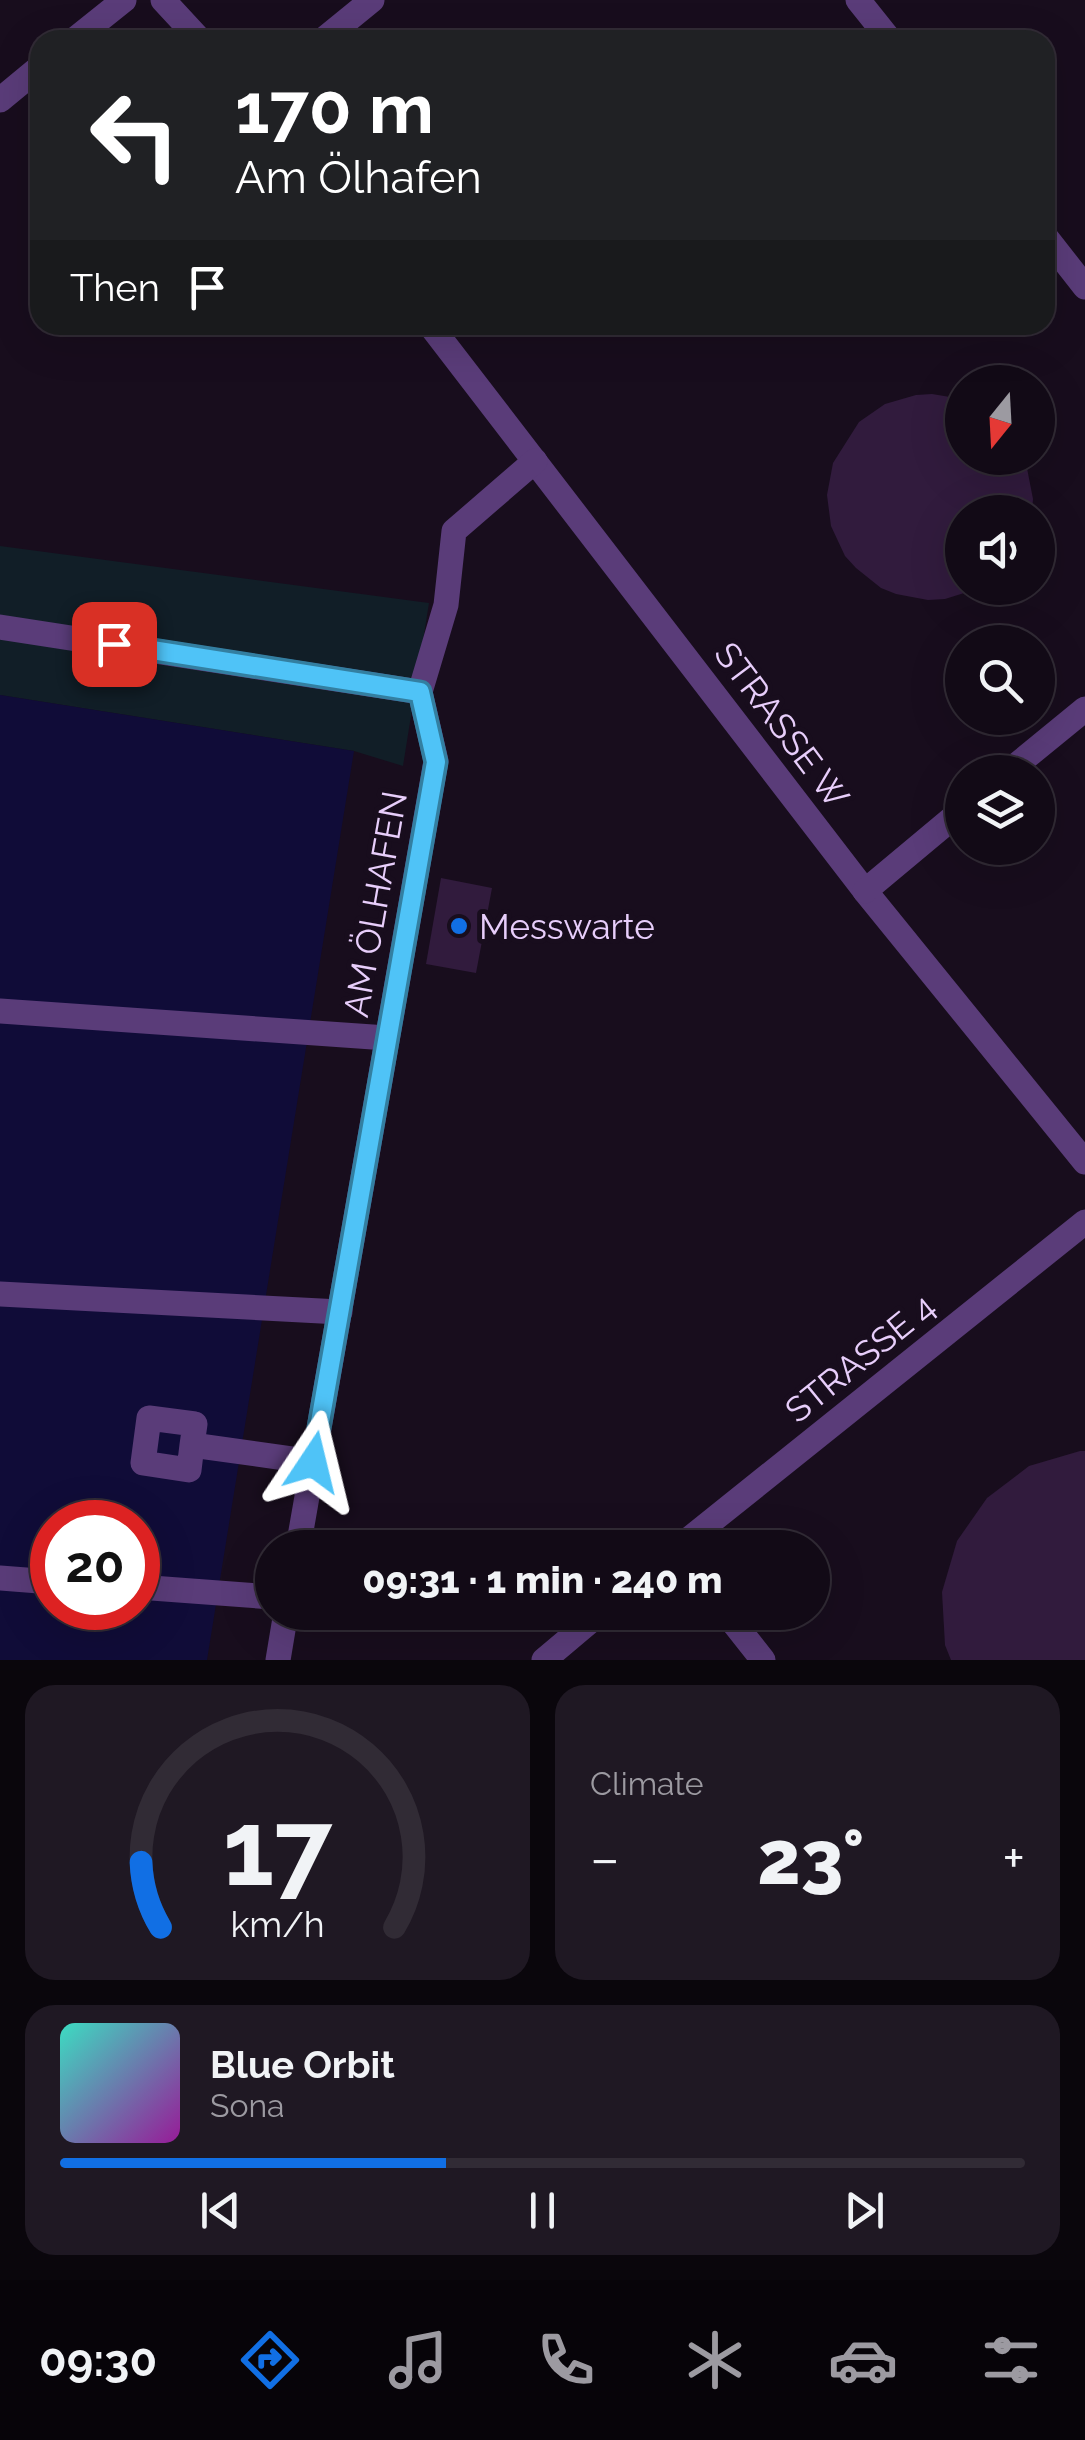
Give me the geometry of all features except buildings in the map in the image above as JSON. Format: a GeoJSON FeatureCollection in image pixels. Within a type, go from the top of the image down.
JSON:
{"type":"FeatureCollection","features":[{"type":"Feature","properties":{"kind":"lane"},"geometry":{"type":"LineString","coordinates":[[86,30],[124,0]]}},
{"type":"Feature","properties":{"kind":"lane"},"geometry":{"type":"LineString","coordinates":[[162,0],[190,30]]}},
{"type":"Feature","properties":{"kind":"lane"},"geometry":{"type":"LineString","coordinates":[[336,30],[372,0]]}},
{"type":"Feature","properties":{"kind":"lane"},"geometry":{"type":"LineString","coordinates":[[858,0],[882,30]]}},
{"type":"Feature","properties":{"kind":"lane"},"geometry":{"type":"LineString","coordinates":[[0,100],[30,76]]}},
{"type":"Feature","properties":{"kind":"lane"},"geometry":{"type":"LineString","coordinates":[[1055,249],[1085,287]]}},
{"type":"Feature","properties":{"kind":"lane","name":"STRASSE W"},"geometry":{"type":"LineString","coordinates":[[438,335],[865,890],[1085,1162]]}},
{"type":"Feature","properties":{"kind":"lane"},"geometry":{"type":"LineString","coordinates":[[0,627],[420,692],[446,605],[454,531],[535,461]]}},
{"type":"Feature","properties":{"kind":"lane","name":"AM ÖLHAFEN"},"geometry":{"type":"LineString","coordinates":[[301,1530],[436,762],[420,692]]}},
{"type":"Feature","properties":{"kind":"lane"},"geometry":{"type":"LineString","coordinates":[[1029,755],[1085,709]]}},
{"type":"Feature","properties":{"kind":"lane"},"geometry":{"type":"LineString","coordinates":[[865,890],[945,824]]}},
{"type":"Feature","properties":{"kind":"lane"},"geometry":{"type":"LineString","coordinates":[[0,1011],[388,1038]]}},
{"type":"Feature","properties":{"kind":"lane","name":"STRASSE 4"},"geometry":{"type":"LineString","coordinates":[[700,1530],[1085,1222]]}},
{"type":"Feature","properties":{"kind":"lane"},"geometry":{"type":"LineString","coordinates":[[0,1294],[340,1312]]}},
{"type":"Feature","properties":{"kind":"lane"},"geometry":{"type":"LineString","coordinates":[[192,1445],[313,1462]]}},
{"type":"Feature","properties":{"kind":"lane"},"geometry":{"type":"LineString","coordinates":[[0,1578],[30,1580]]}},
{"type":"Feature","properties":{"kind":"lane"},"geometry":{"type":"LineString","coordinates":[[160,1589],[255,1596]]}},
{"type":"Feature","properties":{"kind":"lane"},"geometry":{"type":"LineString","coordinates":[[278,1660],[283,1630]]}},
{"type":"Feature","properties":{"kind":"lane"},"geometry":{"type":"LineString","coordinates":[[544,1660],[580,1630]]}},
{"type":"Feature","properties":{"kind":"lane"},"geometry":{"type":"LineString","coordinates":[[739,1630],[763,1660]]}},
{"type":"Feature","properties":{"kind":"shaded area"},"geometry":{"type":"Polygon","coordinates":[[[0,546],[429,603],[403,766],[354,751],[0,695],[0,546]]]}},
{"type":"Feature","properties":{"kind":"shaded area"},"geometry":{"type":"Polygon","coordinates":[[[0,695],[354,751],[207,1660],[0,1660],[0,695]]]}},
{"type":"Feature","properties":{"kind":"place","name":"Messwarte"},"geometry":{"type":"Point","coordinates":[459,926]}},
{"type":"Feature","properties":{"kind":"route"},"geometry":{"type":"LineString","coordinates":[[114,644],[420,692],[436,762],[313,1462]]}}]}
